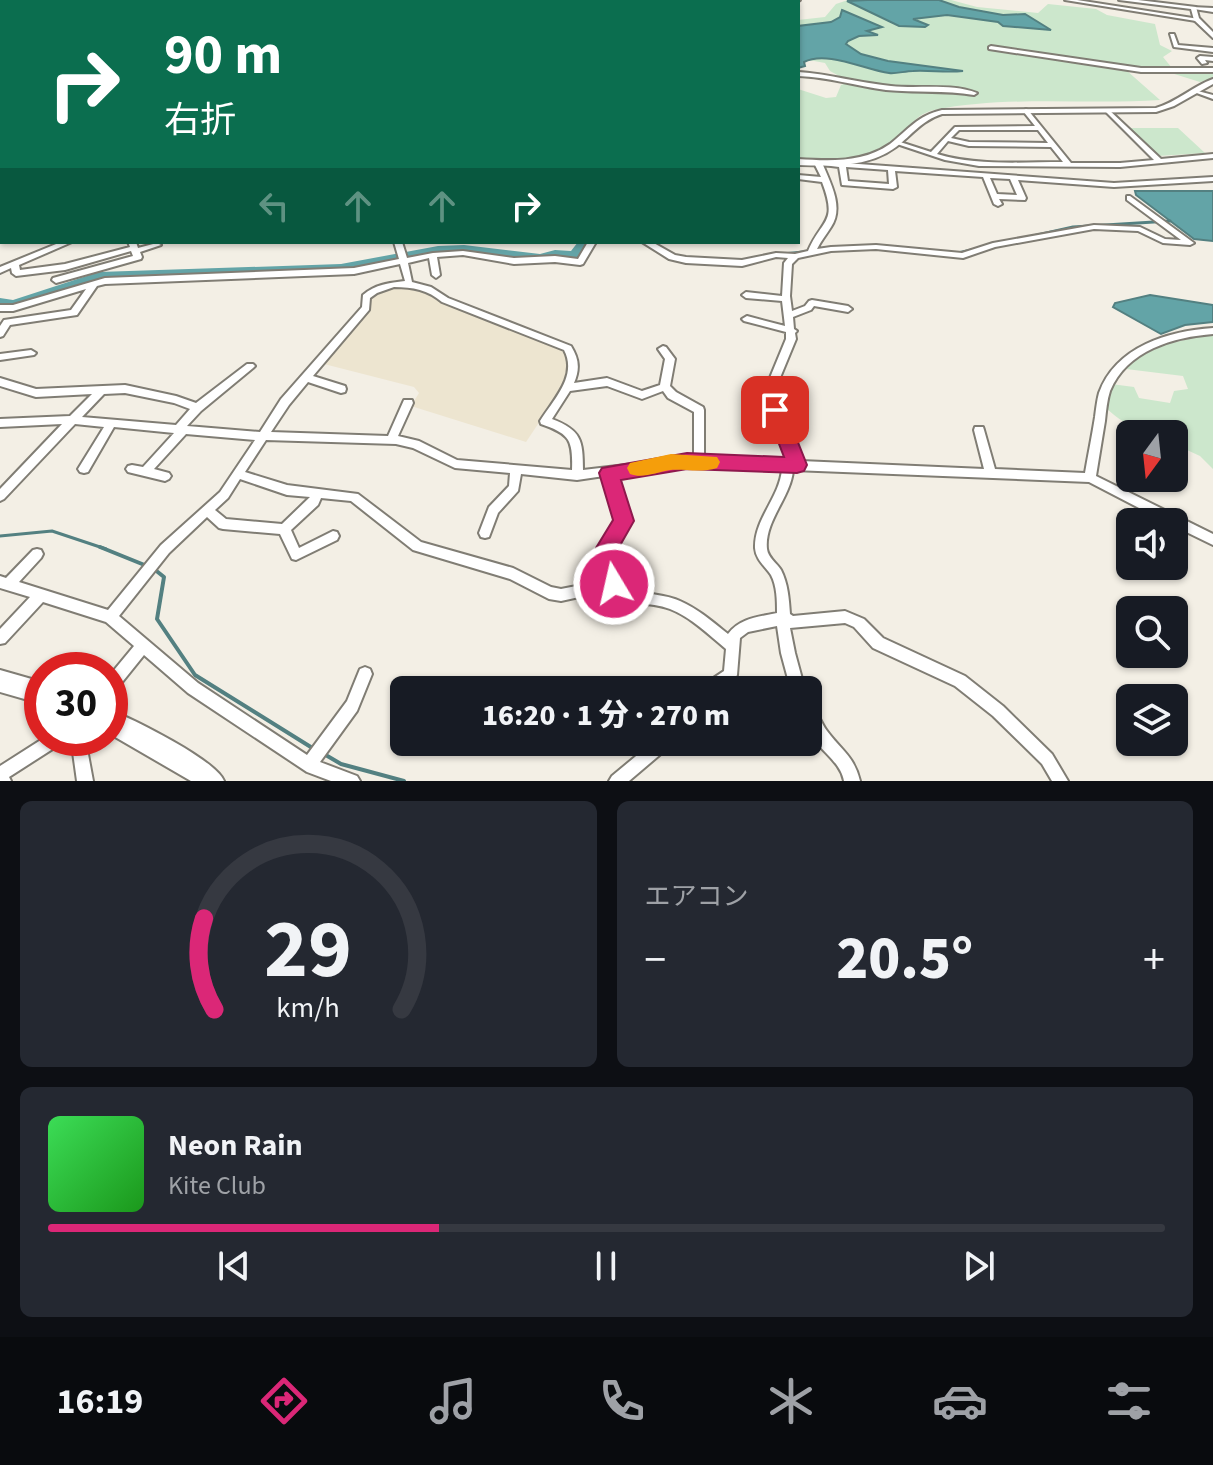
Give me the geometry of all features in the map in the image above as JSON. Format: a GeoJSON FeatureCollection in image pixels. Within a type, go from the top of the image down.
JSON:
{"type":"FeatureCollection","features":[{"type":"Feature","properties":{"kind":"main road"},"geometry":{"type":"LineString","coordinates":[[0,681],[24,688]]}},
{"type":"Feature","properties":{"kind":"main road"},"geometry":{"type":"LineString","coordinates":[[128,731],[212,781]]}},
{"type":"Feature","properties":{"kind":"street"},"geometry":{"type":"LineString","coordinates":[[1067,0],[1196,19]]}},
{"type":"Feature","properties":{"kind":"street"},"geometry":{"type":"LineString","coordinates":[[1122,0],[1213,9]]}},
{"type":"Feature","properties":{"kind":"street"},"geometry":{"type":"LineString","coordinates":[[1194,8],[1196,19],[1213,36]]}},
{"type":"Feature","properties":{"kind":"street"},"geometry":{"type":"LineString","coordinates":[[1172,35],[1176,46],[1213,50]]}},
{"type":"Feature","properties":{"kind":"street"},"geometry":{"type":"LineString","coordinates":[[991,48],[1128,69],[1213,70]]}},
{"type":"Feature","properties":{"kind":"street"},"geometry":{"type":"LineString","coordinates":[[1204,63],[1200,58],[1213,59]]}},
{"type":"Feature","properties":{"kind":"street"},"geometry":{"type":"LineString","coordinates":[[800,74],[839,76],[901,89],[954,89],[974,93]]}},
{"type":"Feature","properties":{"kind":"street"},"geometry":{"type":"LineString","coordinates":[[818,163],[869,158],[897,143],[919,119],[928,114],[1173,107],[1213,81]]}},
{"type":"Feature","properties":{"kind":"street"},"geometry":{"type":"LineString","coordinates":[[1196,91],[1213,97]]}},
{"type":"Feature","properties":{"kind":"street"},"geometry":{"type":"LineString","coordinates":[[1026,111],[1069,165]]}},
{"type":"Feature","properties":{"kind":"street"},"geometry":{"type":"LineString","coordinates":[[1108,111],[1159,161]]}},
{"type":"Feature","properties":{"kind":"street"},"geometry":{"type":"LineString","coordinates":[[933,154],[957,128],[1040,128]]}},
{"type":"Feature","properties":{"kind":"street"},"geometry":{"type":"LineString","coordinates":[[946,139],[969,144],[1053,145]]}},
{"type":"Feature","properties":{"kind":"street"},"geometry":{"type":"LineString","coordinates":[[897,143],[979,164],[1069,165],[1213,156]]}},
{"type":"Feature","properties":{"kind":"street"},"geometry":{"type":"LineString","coordinates":[[800,162],[1114,185],[1213,179]]}},
{"type":"Feature","properties":{"kind":"street"},"geometry":{"type":"LineString","coordinates":[[812,252],[816,238],[833,217],[834,206],[818,163]]}},
{"type":"Feature","properties":{"kind":"street"},"geometry":{"type":"LineString","coordinates":[[842,165],[845,183],[893,187],[891,169]]}},
{"type":"Feature","properties":{"kind":"street"},"geometry":{"type":"LineString","coordinates":[[986,176],[996,200],[1022,198],[1013,178]]}},
{"type":"Feature","properties":{"kind":"street"},"geometry":{"type":"LineString","coordinates":[[800,177],[824,180]]}},
{"type":"Feature","properties":{"kind":"street"},"geometry":{"type":"LineString","coordinates":[[649,244],[672,257],[690,261],[742,263],[776,255],[795,256],[883,247],[963,256],[993,245],[1094,227],[1140,229],[1163,241],[1190,243],[1130,198]]}},
{"type":"Feature","properties":{"kind":"street"},"geometry":{"type":"LineString","coordinates":[[0,270],[63,244]]}},
{"type":"Feature","properties":{"kind":"street"},"geometry":{"type":"LineString","coordinates":[[399,244],[409,281],[407,284]]}},
{"type":"Feature","properties":{"kind":"street"},"geometry":{"type":"LineString","coordinates":[[0,308],[13,308],[96,282],[354,271],[433,255],[463,253],[514,261],[555,259],[574,262],[583,259],[591,244]]}},
{"type":"Feature","properties":{"kind":"street"},"geometry":{"type":"LineString","coordinates":[[15,264],[16,273],[65,267],[134,247],[157,245]]}},
{"type":"Feature","properties":{"kind":"street"},"geometry":{"type":"LineString","coordinates":[[56,280],[138,257],[134,247]]}},
{"type":"Feature","properties":{"kind":"street"},"geometry":{"type":"LineString","coordinates":[[433,255],[436,275]]}},
{"type":"Feature","properties":{"kind":"street"},"geometry":{"type":"LineString","coordinates":[[795,256],[788,263],[786,299],[791,339],[772,385],[775,410],[792,465],[789,477],[765,521],[761,548],[764,561],[777,573],[784,628],[795,676]]}},
{"type":"Feature","properties":{"kind":"street"},"geometry":{"type":"LineString","coordinates":[[7,322],[74,313],[96,282]]}},
{"type":"Feature","properties":{"kind":"street"},"geometry":{"type":"LineString","coordinates":[[110,617],[165,549],[208,511],[238,474],[260,436],[366,308],[366,297],[370,292],[407,284],[436,291],[445,300],[568,348],[574,355],[575,366],[567,388],[545,421],[575,435],[578,446],[577,475]]}},
{"type":"Feature","properties":{"kind":"street"},"geometry":{"type":"LineString","coordinates":[[746,295],[786,299]]}},
{"type":"Feature","properties":{"kind":"street"},"geometry":{"type":"LineString","coordinates":[[788,316],[808,308],[812,303],[848,309]]}},
{"type":"Feature","properties":{"kind":"street"},"geometry":{"type":"LineString","coordinates":[[0,334],[13,308]]}},
{"type":"Feature","properties":{"kind":"street"},"geometry":{"type":"LineString","coordinates":[[747,319],[792,331]]}},
{"type":"Feature","properties":{"kind":"street"},"geometry":{"type":"LineString","coordinates":[[1090,478],[1104,393],[1110,380],[1129,357],[1162,340],[1213,331]]}},
{"type":"Feature","properties":{"kind":"street"},"geometry":{"type":"LineString","coordinates":[[663,349],[670,359],[665,387]]}},
{"type":"Feature","properties":{"kind":"street"},"geometry":{"type":"LineString","coordinates":[[0,357],[31,353]]}},
{"type":"Feature","properties":{"kind":"street"},"geometry":{"type":"LineString","coordinates":[[145,472],[197,408],[250,366]]}},
{"type":"Feature","properties":{"kind":"street"},"geometry":{"type":"LineString","coordinates":[[307,378],[341,389]]}},
{"type":"Feature","properties":{"kind":"street"},"geometry":{"type":"LineString","coordinates":[[0,382],[36,393],[125,389],[150,393],[197,408]]}},
{"type":"Feature","properties":{"kind":"street"},"geometry":{"type":"LineString","coordinates":[[567,388],[607,382],[642,395],[665,387]]}},
{"type":"Feature","properties":{"kind":"street"},"geometry":{"type":"LineString","coordinates":[[665,387],[672,395],[699,410],[699,462]]}},
{"type":"Feature","properties":{"kind":"street"},"geometry":{"type":"LineString","coordinates":[[0,496],[100,392]]}},
{"type":"Feature","properties":{"kind":"street"},"geometry":{"type":"LineString","coordinates":[[391,440],[408,403]]}},
{"type":"Feature","properties":{"kind":"street"},"geometry":{"type":"LineString","coordinates":[[0,423],[73,420],[260,436],[391,440],[415,444],[455,464],[577,475],[609,473],[671,462],[699,462],[1090,478],[1213,540]]}},
{"type":"Feature","properties":{"kind":"street"},"geometry":{"type":"LineString","coordinates":[[84,469],[111,423]]}},
{"type":"Feature","properties":{"kind":"street"},"geometry":{"type":"LineString","coordinates":[[979,430],[991,475]]}},
{"type":"Feature","properties":{"kind":"street"},"geometry":{"type":"LineString","coordinates":[[132,469],[165,476]]}},
{"type":"Feature","properties":{"kind":"street"},"geometry":{"type":"LineString","coordinates":[[485,533],[493,510],[514,488],[516,471]]}},
{"type":"Feature","properties":{"kind":"street"},"geometry":{"type":"LineString","coordinates":[[609,473],[624,521],[607,548],[614,584],[619,591],[634,597],[676,605],[731,645]]}},
{"type":"Feature","properties":{"kind":"street"},"geometry":{"type":"LineString","coordinates":[[238,474],[287,490],[354,497],[417,546],[513,574],[549,593],[561,595],[614,584]]}},
{"type":"Feature","properties":{"kind":"street"},"geometry":{"type":"LineString","coordinates":[[208,511],[223,524],[284,529],[314,502],[318,493]]}},
{"type":"Feature","properties":{"kind":"street"},"geometry":{"type":"LineString","coordinates":[[284,529],[296,555],[333,536]]}},
{"type":"Feature","properties":{"kind":"street"},"geometry":{"type":"LineString","coordinates":[[4,583],[37,554]]}},
{"type":"Feature","properties":{"kind":"street"},"geometry":{"type":"LineString","coordinates":[[4,583],[110,617],[193,688],[309,765],[352,781]]}},
{"type":"Feature","properties":{"kind":"street"},"geometry":{"type":"LineString","coordinates":[[0,638],[41,595]]}},
{"type":"Feature","properties":{"kind":"street"},"geometry":{"type":"LineString","coordinates":[[729,676],[734,635],[745,626],[785,618],[791,622],[845,617],[859,623],[878,643],[960,681],[998,711],[1047,759],[1060,781]]}},
{"type":"Feature","properties":{"kind":"street"},"geometry":{"type":"LineString","coordinates":[[128,664],[144,645]]}},
{"type":"Feature","properties":{"kind":"street"},"geometry":{"type":"LineString","coordinates":[[309,765],[352,706],[365,674]]}},
{"type":"Feature","properties":{"kind":"street"},"geometry":{"type":"LineString","coordinates":[[822,736],[841,754],[852,781]]}},
{"type":"Feature","properties":{"kind":"street"},"geometry":{"type":"LineString","coordinates":[[3,781],[1,774],[29,756]]}},
{"type":"Feature","properties":{"kind":"street"},"geometry":{"type":"LineString","coordinates":[[81,756],[85,781]]}},
{"type":"Feature","properties":{"kind":"street"},"geometry":{"type":"LineString","coordinates":[[617,781],[647,756]]}},
{"type":"Feature","properties":{"kind":"shaded area"},"geometry":{"type":"Polygon","coordinates":[[[404,286],[428,291],[564,349],[571,361],[562,388],[526,442],[411,406],[419,393],[414,387],[324,364],[370,309],[369,299],[380,290],[404,286]]]}},
{"type":"Feature","properties":{"kind":"green space"},"geometry":{"type":"Polygon","coordinates":[[[848,0],[951,0],[977,7],[1038,13],[1048,4],[1096,9],[1107,15],[1155,24],[1160,45],[1172,51],[1163,57],[1172,68],[1213,71],[1213,78],[1200,82],[1155,68],[1126,70],[1160,100],[962,105],[928,112],[887,147],[875,153],[850,159],[800,159],[800,90],[826,98],[836,97],[841,85],[850,82],[830,71],[825,63],[800,58],[800,20],[825,17],[836,4],[848,0]]]}},
{"type":"Feature","properties":{"kind":"green space"},"geometry":{"type":"Polygon","coordinates":[[[1127,128],[1178,128],[1205,153],[1158,156],[1127,128]]]}},
{"type":"Feature","properties":{"kind":"green space"},"geometry":{"type":"Polygon","coordinates":[[[1213,336],[1213,469],[1200,456],[1188,450],[1188,420],[1123,420],[1103,405],[1111,384],[1134,387],[1139,398],[1170,403],[1174,391],[1188,389],[1183,376],[1118,368],[1163,345],[1213,336]]]}},
{"type":"Feature","properties":{"kind":"water"},"geometry":{"type":"Polygon","coordinates":[[[939,0],[1003,15],[1025,14],[1051,30],[1003,26],[998,22],[947,15],[913,19],[928,25],[925,27],[899,26],[847,1],[939,0]]]}},
{"type":"Feature","properties":{"kind":"water"},"geometry":{"type":"Polygon","coordinates":[[[842,10],[882,27],[867,31],[878,35],[859,36],[848,41],[846,44],[861,54],[888,61],[963,71],[889,73],[824,58],[804,62],[805,66],[800,67],[800,26],[831,22],[840,17],[842,10]]]}},
{"type":"Feature","properties":{"kind":"water"},"geometry":{"type":"Polygon","coordinates":[[[1135,191],[1213,191],[1213,241],[1194,239],[1136,195],[1135,191]]]}},
{"type":"Feature","properties":{"kind":"water"},"geometry":{"type":"Polygon","coordinates":[[[1150,295],[1213,305],[1213,322],[1185,325],[1161,334],[1113,307],[1115,303],[1150,295]]]}},
{"type":"Feature","properties":{"kind":"waterway"},"geometry":{"type":"LineString","coordinates":[[958,253],[1073,227],[1170,221]]}},
{"type":"Feature","properties":{"kind":"waterway"},"geometry":{"type":"LineString","coordinates":[[0,303],[14,305],[99,276],[341,268],[438,250],[464,249],[540,258],[555,254],[575,255],[583,244]]}},
{"type":"Feature","properties":{"kind":"waterway"},"geometry":{"type":"LineString","coordinates":[[763,256],[803,252]]}},
{"type":"Feature","properties":{"kind":"waterway"},"geometry":{"type":"LineString","coordinates":[[0,536],[52,531],[100,547]]}},
{"type":"Feature","properties":{"kind":"waterway"},"geometry":{"type":"LineString","coordinates":[[100,547],[106,549]]}},
{"type":"Feature","properties":{"kind":"waterway"},"geometry":{"type":"LineString","coordinates":[[100,547],[147,566]]}},
{"type":"Feature","properties":{"kind":"waterway"},"geometry":{"type":"LineString","coordinates":[[154,569],[164,577],[157,619],[195,675],[314,749]]}},
{"type":"Feature","properties":{"kind":"waterway"},"geometry":{"type":"LineString","coordinates":[[324,754],[341,764],[404,781]]}},
{"type":"Feature","properties":{"kind":"slow traffic"},"geometry":{"type":"LineString","coordinates":[[637,468],[671,462],[710,462]]}},
{"type":"Feature","properties":{"kind":"route"},"geometry":{"type":"LineString","coordinates":[[614,584],[607,548],[620,532],[624,521],[609,473],[687,461],[797,465],[775,410]]}}]}
